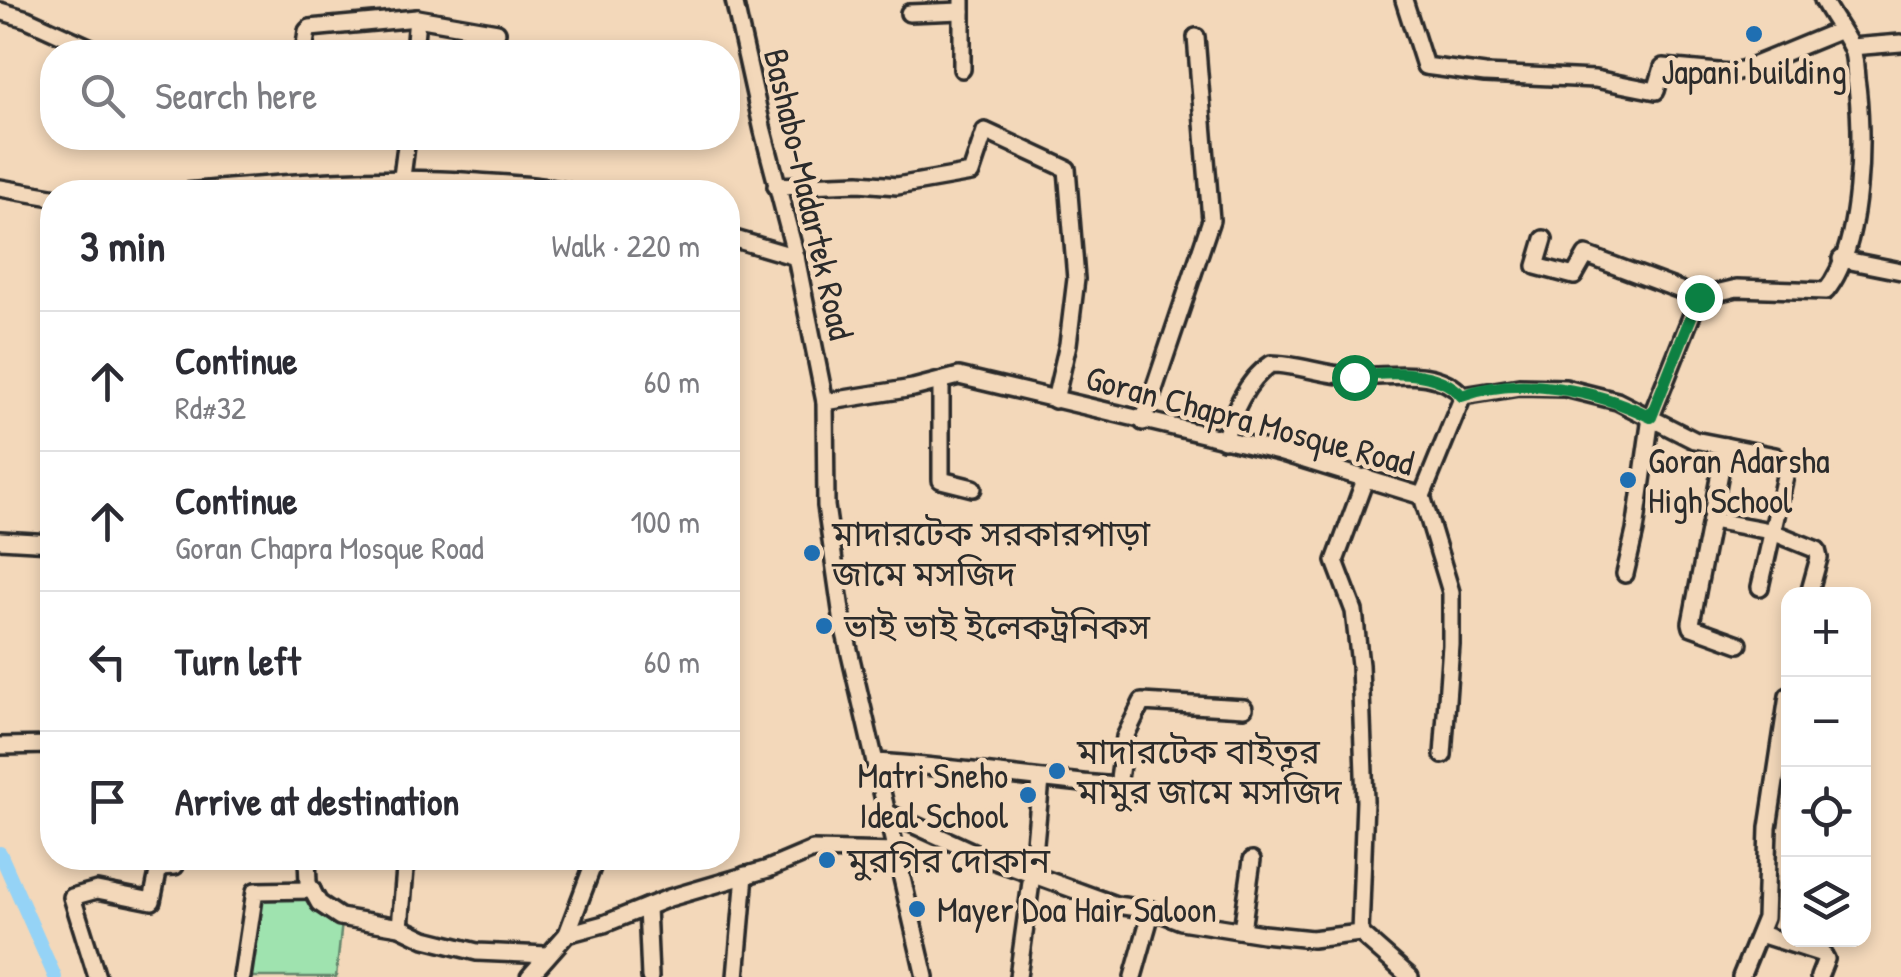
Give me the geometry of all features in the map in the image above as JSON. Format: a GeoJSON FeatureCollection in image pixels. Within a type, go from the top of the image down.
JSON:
{"type":"FeatureCollection","features":[{"type":"Feature","properties":{"kind":"street","name":"Bashabo-Madartek Road"},"geometry":{"type":"LineString","coordinates":[[734,0],[796,257],[825,402],[826,506],[842,624],[924,977]]}},
{"type":"Feature","properties":{"kind":"street"},"geometry":{"type":"LineString","coordinates":[[1404,0],[1425,66],[1485,74],[1595,80],[1656,91],[1663,67],[1745,70],[1838,32]]}},
{"type":"Feature","properties":{"kind":"street"},"geometry":{"type":"LineString","coordinates":[[1544,239],[1536,266],[1574,276],[1586,255],[1699,297],[1737,288],[1826,291],[1834,282],[1857,198],[1862,140],[1851,47],[1838,32],[1823,0]]}},
{"type":"Feature","properties":{"kind":"street"},"geometry":{"type":"LineString","coordinates":[[910,13],[962,6],[962,68]]}},
{"type":"Feature","properties":{"kind":"street"},"geometry":{"type":"LineString","coordinates":[[0,11],[27,18],[74,40]]}},
{"type":"Feature","properties":{"kind":"street"},"geometry":{"type":"LineString","coordinates":[[415,40],[417,18]]}},
{"type":"Feature","properties":{"kind":"street"},"geometry":{"type":"LineString","coordinates":[[306,40],[310,28],[417,18],[497,32]]}},
{"type":"Feature","properties":{"kind":"street"},"geometry":{"type":"LineString","coordinates":[[1143,422],[1210,220],[1196,37]]}},
{"type":"Feature","properties":{"kind":"street"},"geometry":{"type":"LineString","coordinates":[[1851,47],[1901,43]]}},
{"type":"Feature","properties":{"kind":"street"},"geometry":{"type":"LineString","coordinates":[[776,186],[897,186],[970,172],[985,131],[1067,169],[1076,279],[1068,344],[1054,400]]}},
{"type":"Feature","properties":{"kind":"street"},"geometry":{"type":"LineString","coordinates":[[402,180],[405,150]]}},
{"type":"Feature","properties":{"kind":"street"},"geometry":{"type":"LineString","coordinates":[[0,188],[40,195]]}},
{"type":"Feature","properties":{"kind":"street"},"geometry":{"type":"LineString","coordinates":[[740,241],[796,257]]}},
{"type":"Feature","properties":{"kind":"street"},"geometry":{"type":"LineString","coordinates":[[1841,259],[1901,271]]}},
{"type":"Feature","properties":{"kind":"street"},"geometry":{"type":"LineString","coordinates":[[1625,574],[1636,531],[1651,417],[1699,297]]}},
{"type":"Feature","properties":{"kind":"street"},"geometry":{"type":"LineString","coordinates":[[1224,440],[1236,407],[1271,364],[1354,377],[1399,373],[1424,377],[1452,384],[1462,396],[1519,387],[1565,388],[1617,401],[1694,440],[1776,456],[1784,464],[1785,476],[1760,587]]}},
{"type":"Feature","properties":{"kind":"street","name":"Goran Chapra Mosque Road"},"geometry":{"type":"LineString","coordinates":[[825,402],[914,388],[959,376],[1224,440],[1422,496],[1462,396]]}},
{"type":"Feature","properties":{"kind":"street"},"geometry":{"type":"LineString","coordinates":[[941,381],[940,480],[972,488]]}},
{"type":"Feature","properties":{"kind":"street"},"geometry":{"type":"LineString","coordinates":[[1724,446],[1691,624],[1739,644]]}},
{"type":"Feature","properties":{"kind":"street"},"geometry":{"type":"LineString","coordinates":[[1360,934],[1364,801],[1360,665],[1354,611],[1335,561],[1366,478]]}},
{"type":"Feature","properties":{"kind":"street"},"geometry":{"type":"LineString","coordinates":[[1422,496],[1450,592],[1451,646],[1443,755]]}},
{"type":"Feature","properties":{"kind":"street"},"geometry":{"type":"LineString","coordinates":[[1711,520],[1770,532],[1817,550],[1819,558],[1811,587]]}},
{"type":"Feature","properties":{"kind":"street"},"geometry":{"type":"LineString","coordinates":[[0,540],[40,543]]}},
{"type":"Feature","properties":{"kind":"street"},"geometry":{"type":"LineString","coordinates":[[876,762],[948,766],[1041,780],[1118,786],[1125,736],[1142,702],[1244,708]]}},
{"type":"Feature","properties":{"kind":"street"},"geometry":{"type":"LineString","coordinates":[[1741,977],[1760,934],[1768,891],[1768,828],[1781,742]]}},
{"type":"Feature","properties":{"kind":"street"},"geometry":{"type":"LineString","coordinates":[[0,746],[40,746]]}},
{"type":"Feature","properties":{"kind":"street"},"geometry":{"type":"LineString","coordinates":[[1018,977],[1041,780]]}},
{"type":"Feature","properties":{"kind":"street"},"geometry":{"type":"LineString","coordinates":[[888,814],[1116,906],[1152,910],[1181,920],[1312,939],[1360,934],[1410,977]]}},
{"type":"Feature","properties":{"kind":"street"},"geometry":{"type":"LineString","coordinates":[[567,934],[768,869],[814,850],[897,852]]}},
{"type":"Feature","properties":{"kind":"street"},"geometry":{"type":"LineString","coordinates":[[1242,930],[1252,860]]}},
{"type":"Feature","properties":{"kind":"street"},"geometry":{"type":"LineString","coordinates":[[96,977],[72,897],[97,890],[152,901],[159,870]]}},
{"type":"Feature","properties":{"kind":"street"},"geometry":{"type":"LineString","coordinates":[[307,870],[308,883],[319,903],[340,917],[400,927],[426,939],[477,952],[547,955]]}},
{"type":"Feature","properties":{"kind":"street"},"geometry":{"type":"LineString","coordinates":[[400,927],[405,870]]}},
{"type":"Feature","properties":{"kind":"street"},"geometry":{"type":"LineString","coordinates":[[529,977],[567,934],[590,870]]}},
{"type":"Feature","properties":{"kind":"street"},"geometry":{"type":"LineString","coordinates":[[736,977],[744,875]]}},
{"type":"Feature","properties":{"kind":"street"},"geometry":{"type":"LineString","coordinates":[[242,977],[255,891],[312,890]]}},
{"type":"Feature","properties":{"kind":"street"},"geometry":{"type":"LineString","coordinates":[[647,907],[650,977]]}},
{"type":"Feature","properties":{"kind":"street"},"geometry":{"type":"LineString","coordinates":[[1133,977],[1152,910]]}},
{"type":"Feature","properties":{"kind":"street"},"geometry":{"type":"LineString","coordinates":[[1760,934],[1824,954],[1826,959],[1818,977]]}},
{"type":"Feature","properties":{"kind":"green space"},"geometry":{"type":"Polygon","coordinates":[[[259,896],[308,898],[322,916],[342,922],[336,977],[247,977],[259,896]]]}},
{"type":"Feature","properties":{"kind":"waterway"},"geometry":{"type":"LineString","coordinates":[[0,853],[55,977]]}},
{"type":"Feature","properties":{"kind":"place","name":"Japani building"},"geometry":{"type":"Point","coordinates":[1754,34]}},
{"type":"Feature","properties":{"kind":"place","name":"Goran Adarsha High School"},"geometry":{"type":"Point","coordinates":[1628,480]}},
{"type":"Feature","properties":{"kind":"place","name":"মাদারটেক সরকারপাড়া জামে মসজিদ"},"geometry":{"type":"Point","coordinates":[812,553]}},
{"type":"Feature","properties":{"kind":"place","name":"ভাই ভাই ইলেকট্রনিকস"},"geometry":{"type":"Point","coordinates":[824,626]}},
{"type":"Feature","properties":{"kind":"place","name":"মাদারটেক বাইতুর মামুর জামে মসজিদ"},"geometry":{"type":"Point","coordinates":[1057,771]}},
{"type":"Feature","properties":{"kind":"place","name":"Matri Sneho Ideal School"},"geometry":{"type":"Point","coordinates":[1028,795]}},
{"type":"Feature","properties":{"kind":"place","name":"মুরগির দোকান"},"geometry":{"type":"Point","coordinates":[827,860]}},
{"type":"Feature","properties":{"kind":"place","name":"Mayer Doa Hair Saloon"},"geometry":{"type":"Point","coordinates":[917,909]}},
{"type":"Feature","properties":{"kind":"route"},"geometry":{"type":"LineString","coordinates":[[1354,377],[1399,373],[1424,377],[1452,384],[1462,396],[1519,387],[1565,388],[1617,401],[1651,417],[1699,297]]}}]}
